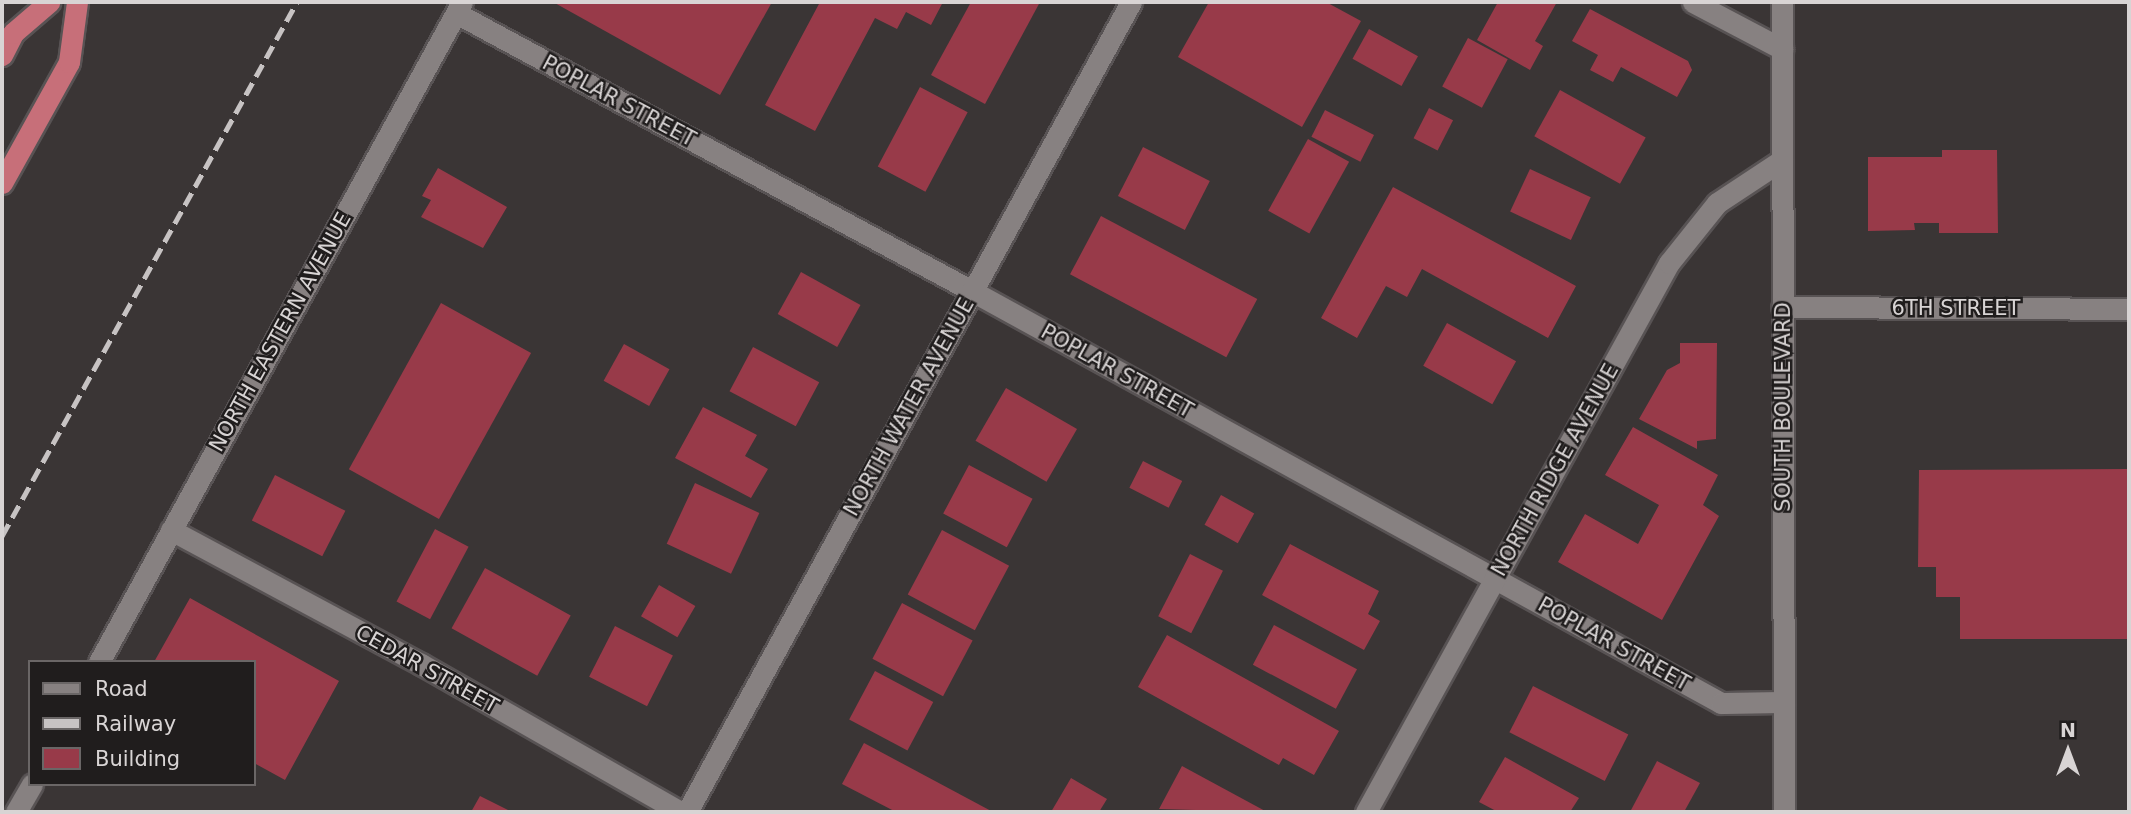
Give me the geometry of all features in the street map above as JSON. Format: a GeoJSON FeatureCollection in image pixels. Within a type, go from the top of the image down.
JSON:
{"type":"FeatureCollection","features":[{"type":"Feature","properties":{"kind":"highway"},"geometry":{"type":"LineString","coordinates":[[2,55],[13,33],[49,2]]}},
{"type":"Feature","properties":{"kind":"highway"},"geometry":{"type":"LineString","coordinates":[[2,183],[69,62],[77,2]]}},
{"type":"Feature","properties":{"kind":"street","name":"NORTH WATER AVENUE"},"geometry":{"type":"LineString","coordinates":[[687,812],[1131,2]]}},
{"type":"Feature","properties":{"kind":"street"},"geometry":{"type":"LineString","coordinates":[[1693,2],[1782,49]]}},
{"type":"Feature","properties":{"kind":"street","name":"SOUTH BOULEVARD"},"geometry":{"type":"LineString","coordinates":[[1782,2],[1784,812]]}},
{"type":"Feature","properties":{"kind":"street","name":"POPLAR STREET"},"geometry":{"type":"LineString","coordinates":[[459,8],[1721,703],[1784,702]]}},
{"type":"Feature","properties":{"kind":"street","name":"NORTH EASTERN AVENUE"},"geometry":{"type":"LineString","coordinates":[[100,660],[459,8]]}},
{"type":"Feature","properties":{"kind":"street","name":"NORTH RIDGE AVENUE"},"geometry":{"type":"LineString","coordinates":[[1366,812],[1669,263],[1717,204],[1782,160]]}},
{"type":"Feature","properties":{"kind":"street","name":"6TH STREET"},"geometry":{"type":"LineString","coordinates":[[1783,307],[2129,309]]}},
{"type":"Feature","properties":{"kind":"street","name":"CEDAR STREET"},"geometry":{"type":"LineString","coordinates":[[171,530],[421,664],[680,812]]}},
{"type":"Feature","properties":{"kind":"street"},"geometry":{"type":"LineString","coordinates":[[16,812],[31,786]]}},
{"type":"Feature","properties":{"kind":"building"},"geometry":{"type":"Polygon","coordinates":[[[553,2],[772,2],[720,95],[553,2]]]}},
{"type":"Feature","properties":{"kind":"building"},"geometry":{"type":"Polygon","coordinates":[[[820,2],[943,2],[931,25],[906,12],[897,29],[875,18],[815,131],[765,105],[820,2]]]}},
{"type":"Feature","properties":{"kind":"building"},"geometry":{"type":"Polygon","coordinates":[[[971,2],[1040,2],[985,104],[931,75],[971,2]]]}},
{"type":"Feature","properties":{"kind":"building"},"geometry":{"type":"Polygon","coordinates":[[[1209,2],[1326,2],[1361,21],[1302,127],[1178,57],[1209,2]]]}},
{"type":"Feature","properties":{"kind":"building"},"geometry":{"type":"Polygon","coordinates":[[[1498,2],[1557,2],[1535,41],[1543,46],[1530,70],[1477,40],[1498,2]]]}},
{"type":"Feature","properties":{"kind":"building"},"geometry":{"type":"Polygon","coordinates":[[[1590,9],[1688,61],[1692,70],[1677,97],[1621,67],[1613,82],[1590,70],[1598,55],[1572,41],[1590,9]]]}},
{"type":"Feature","properties":{"kind":"building"},"geometry":{"type":"Polygon","coordinates":[[[1369,29],[1418,56],[1401,86],[1353,59],[1369,29]]]}},
{"type":"Feature","properties":{"kind":"building"},"geometry":{"type":"Polygon","coordinates":[[[1468,38],[1508,59],[1482,108],[1442,87],[1468,38]]]}},
{"type":"Feature","properties":{"kind":"building"},"geometry":{"type":"Polygon","coordinates":[[[920,87],[968,112],[925,192],[878,166],[920,87]]]}},
{"type":"Feature","properties":{"kind":"building"},"geometry":{"type":"Polygon","coordinates":[[[1560,90],[1646,138],[1620,184],[1534,136],[1560,90]]]}},
{"type":"Feature","properties":{"kind":"building"},"geometry":{"type":"Polygon","coordinates":[[[1429,108],[1453,120],[1438,151],[1414,138],[1429,108]]]}},
{"type":"Feature","properties":{"kind":"building"},"geometry":{"type":"Polygon","coordinates":[[[1325,110],[1374,135],[1360,162],[1311,137],[1325,110]]]}},
{"type":"Feature","properties":{"kind":"building"},"geometry":{"type":"Polygon","coordinates":[[[1308,139],[1349,162],[1309,234],[1268,211],[1308,139]]]}},
{"type":"Feature","properties":{"kind":"building"},"geometry":{"type":"Polygon","coordinates":[[[1143,147],[1210,181],[1185,230],[1118,196],[1143,147]]]}},
{"type":"Feature","properties":{"kind":"building"},"geometry":{"type":"Polygon","coordinates":[[[1942,150],[1997,150],[1998,233],[1939,233],[1939,223],[1914,223],[1915,230],[1868,231],[1868,157],[1942,157],[1942,150]]]}},
{"type":"Feature","properties":{"kind":"building"},"geometry":{"type":"Polygon","coordinates":[[[438,168],[507,207],[483,248],[421,217],[431,200],[422,196],[438,168]]]}},
{"type":"Feature","properties":{"kind":"building"},"geometry":{"type":"Polygon","coordinates":[[[1530,169],[1591,197],[1571,240],[1510,212],[1530,169]]]}},
{"type":"Feature","properties":{"kind":"building"},"geometry":{"type":"Polygon","coordinates":[[[1393,187],[1576,286],[1548,338],[1422,269],[1407,297],[1386,286],[1357,338],[1321,318],[1393,187]]]}},
{"type":"Feature","properties":{"kind":"building"},"geometry":{"type":"Polygon","coordinates":[[[1101,216],[1257,299],[1226,357],[1070,274],[1101,216]]]}},
{"type":"Feature","properties":{"kind":"building"},"geometry":{"type":"Polygon","coordinates":[[[801,272],[860,305],[837,347],[778,314],[801,272]]]}},
{"type":"Feature","properties":{"kind":"building"},"geometry":{"type":"Polygon","coordinates":[[[441,303],[531,353],[439,519],[349,469],[441,303]]]}},
{"type":"Feature","properties":{"kind":"building"},"geometry":{"type":"Polygon","coordinates":[[[1447,323],[1516,361],[1492,404],[1423,366],[1447,323]]]}},
{"type":"Feature","properties":{"kind":"building"},"geometry":{"type":"Polygon","coordinates":[[[1680,343],[1717,343],[1716,439],[1697,441],[1697,449],[1639,419],[1667,370],[1680,363],[1680,343]]]}},
{"type":"Feature","properties":{"kind":"building"},"geometry":{"type":"Polygon","coordinates":[[[624,344],[669,369],[649,406],[604,381],[624,344]]]}},
{"type":"Feature","properties":{"kind":"building"},"geometry":{"type":"Polygon","coordinates":[[[753,347],[819,382],[796,426],[730,391],[753,347]]]}},
{"type":"Feature","properties":{"kind":"building"},"geometry":{"type":"Polygon","coordinates":[[[1006,388],[1077,429],[1047,482],[976,441],[1006,388]]]}},
{"type":"Feature","properties":{"kind":"building"},"geometry":{"type":"Polygon","coordinates":[[[703,407],[757,435],[745,456],[768,469],[751,498],[675,458],[703,407]]]}},
{"type":"Feature","properties":{"kind":"building"},"geometry":{"type":"Polygon","coordinates":[[[1633,427],[1718,475],[1703,505],[1719,516],[1662,620],[1558,562],[1585,514],[1638,544],[1659,505],[1605,475],[1633,427]]]}},
{"type":"Feature","properties":{"kind":"building"},"geometry":{"type":"Polygon","coordinates":[[[1143,461],[1182,481],[1169,508],[1129,488],[1143,461]]]}},
{"type":"Feature","properties":{"kind":"building"},"geometry":{"type":"Polygon","coordinates":[[[969,465],[1033,499],[1007,547],[943,514],[969,465]]]}},
{"type":"Feature","properties":{"kind":"building"},"geometry":{"type":"Polygon","coordinates":[[[2129,469],[2129,639],[1960,639],[1960,597],[1936,597],[1936,567],[1918,567],[1919,470],[2129,469]]]}},
{"type":"Feature","properties":{"kind":"building"},"geometry":{"type":"Polygon","coordinates":[[[275,475],[345,511],[322,556],[252,520],[275,475]]]}},
{"type":"Feature","properties":{"kind":"building"},"geometry":{"type":"Polygon","coordinates":[[[695,483],[759,513],[731,574],[667,544],[695,483]]]}},
{"type":"Feature","properties":{"kind":"building"},"geometry":{"type":"Polygon","coordinates":[[[1221,495],[1254,513],[1238,543],[1205,525],[1221,495]]]}},
{"type":"Feature","properties":{"kind":"building"},"geometry":{"type":"Polygon","coordinates":[[[435,529],[469,547],[430,619],[397,601],[435,529]]]}},
{"type":"Feature","properties":{"kind":"building"},"geometry":{"type":"Polygon","coordinates":[[[942,530],[1009,566],[975,630],[908,594],[942,530]]]}},
{"type":"Feature","properties":{"kind":"building"},"geometry":{"type":"Polygon","coordinates":[[[1290,544],[1379,591],[1368,614],[1380,621],[1364,650],[1262,595],[1290,544]]]}},
{"type":"Feature","properties":{"kind":"building"},"geometry":{"type":"Polygon","coordinates":[[[1190,554],[1223,571],[1191,633],[1158,616],[1190,554]]]}},
{"type":"Feature","properties":{"kind":"building"},"geometry":{"type":"Polygon","coordinates":[[[485,568],[571,616],[537,676],[452,628],[485,568]]]}},
{"type":"Feature","properties":{"kind":"building"},"geometry":{"type":"Polygon","coordinates":[[[659,585],[695,606],[677,637],[641,616],[659,585]]]}},
{"type":"Feature","properties":{"kind":"building"},"geometry":{"type":"Polygon","coordinates":[[[190,598],[339,681],[285,780],[256,764],[256,660],[155,660],[190,598]]]}},
{"type":"Feature","properties":{"kind":"building"},"geometry":{"type":"Polygon","coordinates":[[[902,603],[973,641],[943,696],[872,659],[902,603]]]}},
{"type":"Feature","properties":{"kind":"building"},"geometry":{"type":"Polygon","coordinates":[[[1274,625],[1357,669],[1336,709],[1253,665],[1274,625]]]}},
{"type":"Feature","properties":{"kind":"building"},"geometry":{"type":"Polygon","coordinates":[[[615,626],[673,656],[647,706],[589,677],[615,626]]]}},
{"type":"Feature","properties":{"kind":"building"},"geometry":{"type":"Polygon","coordinates":[[[1167,635],[1339,731],[1314,775],[1283,758],[1279,765],[1138,687],[1167,635]]]}},
{"type":"Feature","properties":{"kind":"building"},"geometry":{"type":"Polygon","coordinates":[[[875,671],[933,702],[907,751],[849,720],[875,671]]]}},
{"type":"Feature","properties":{"kind":"building"},"geometry":{"type":"Polygon","coordinates":[[[1533,686],[1628,735],[1605,781],[1509,732],[1533,686]]]}},
{"type":"Feature","properties":{"kind":"building"},"geometry":{"type":"Polygon","coordinates":[[[864,743],[993,812],[896,812],[842,784],[864,743]]]}},
{"type":"Feature","properties":{"kind":"building"},"geometry":{"type":"Polygon","coordinates":[[[1505,757],[1579,798],[1570,812],[1498,812],[1479,802],[1505,757]]]}},
{"type":"Feature","properties":{"kind":"building"},"geometry":{"type":"Polygon","coordinates":[[[1657,761],[1700,783],[1684,812],[1630,812],[1657,761]]]}},
{"type":"Feature","properties":{"kind":"building"},"geometry":{"type":"Polygon","coordinates":[[[1182,766],[1267,812],[1159,809],[1182,766]]]}},
{"type":"Feature","properties":{"kind":"building"},"geometry":{"type":"Polygon","coordinates":[[[1071,778],[1107,799],[1099,812],[1051,812],[1071,778]]]}},
{"type":"Feature","properties":{"kind":"building"},"geometry":{"type":"Polygon","coordinates":[[[480,796],[512,812],[471,812],[480,796]]]}},
{"type":"Feature","properties":{"kind":"railway"},"geometry":{"type":"LineString","coordinates":[[2,536],[297,2]]}}]}
